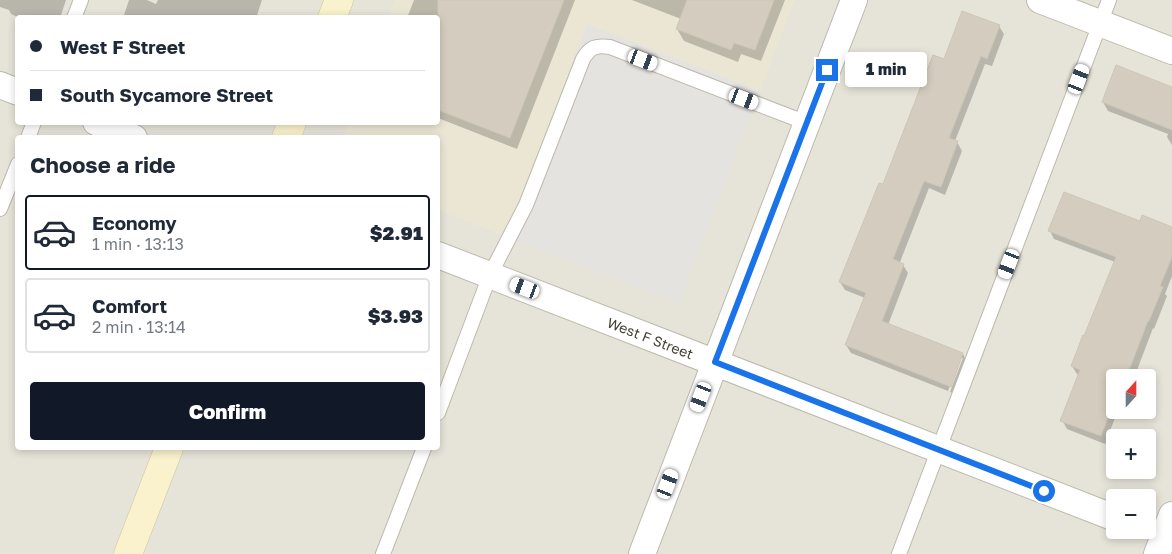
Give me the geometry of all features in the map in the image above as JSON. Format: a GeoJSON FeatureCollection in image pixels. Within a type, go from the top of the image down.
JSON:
{"type":"FeatureCollection","features":[{"type":"Feature","properties":{"kind":"main road"},"geometry":{"type":"LineString","coordinates":[[333,15],[339,0]]}},
{"type":"Feature","properties":{"kind":"main road"},"geometry":{"type":"LineString","coordinates":[[128,554],[168,450]]}},
{"type":"Feature","properties":{"kind":"street"},"geometry":{"type":"LineString","coordinates":[[642,554],[854,0]]}},
{"type":"Feature","properties":{"kind":"street"},"geometry":{"type":"LineString","coordinates":[[1040,0],[1104,12],[1172,51]]}},
{"type":"Feature","properties":{"kind":"street"},"geometry":{"type":"LineString","coordinates":[[0,85],[15,91]]}},
{"type":"Feature","properties":{"kind":"street"},"geometry":{"type":"LineString","coordinates":[[103,125],[127,135]]}},
{"type":"Feature","properties":{"kind":"street","name":"West F Street"},"geometry":{"type":"LineString","coordinates":[[440,256],[1106,514]]}},
{"type":"Feature","properties":{"kind":"lane"},"geometry":{"type":"LineString","coordinates":[[75,15],[81,0]]}},
{"type":"Feature","properties":{"kind":"lane"},"geometry":{"type":"LineString","coordinates":[[899,554],[1104,12]]}},
{"type":"Feature","properties":{"kind":"lane"},"geometry":{"type":"LineString","coordinates":[[440,408],[490,275],[526,205],[587,52],[601,46],[610,47],[806,123]]}},
{"type":"Feature","properties":{"kind":"lane"},"geometry":{"type":"LineString","coordinates":[[0,209],[15,172]]}},
{"type":"Feature","properties":{"kind":"lane"},"geometry":{"type":"LineString","coordinates":[[384,554],[423,450]]}},
{"type":"Feature","properties":{"kind":"shaded area"},"geometry":{"type":"Polygon","coordinates":[[[0,0],[1172,0],[1172,554],[0,554],[0,0]]]}},
{"type":"Feature","properties":{"kind":"shaded area"},"geometry":{"type":"Polygon","coordinates":[[[395,0],[795,0],[679,303],[440,211],[440,135],[343,135],[347,125],[440,125],[440,15],[389,15],[395,0]]]}},
{"type":"Feature","properties":{"kind":"shaded area"},"geometry":{"type":"Polygon","coordinates":[[[587,24],[760,91],[679,303],[506,237],[587,24]]]}},
{"type":"Feature","properties":{"kind":"building"},"geometry":{"type":"Polygon","coordinates":[[[438,0],[564,0],[510,138],[440,111],[440,15],[438,15],[438,0]]]}},
{"type":"Feature","properties":{"kind":"building"},"geometry":{"type":"Polygon","coordinates":[[[687,0],[774,0],[755,50],[734,43],[731,50],[676,29],[687,0]]]}},
{"type":"Feature","properties":{"kind":"building"},"geometry":{"type":"Polygon","coordinates":[[[962,11],[1000,25],[987,59],[981,56],[949,138],[958,141],[941,187],[924,181],[893,259],[904,264],[882,321],[963,353],[951,387],[845,345],[866,293],[839,282],[879,183],[883,184],[933,55],[944,59],[962,11]]]}},
{"type":"Feature","properties":{"kind":"building"},"geometry":{"type":"Polygon","coordinates":[[[1116,65],[1172,87],[1172,130],[1102,102],[1116,65]]]}},
{"type":"Feature","properties":{"kind":"building"},"geometry":{"type":"Polygon","coordinates":[[[1064,192],[1140,221],[1142,215],[1172,227],[1172,257],[1160,286],[1163,287],[1129,369],[1106,369],[1107,419],[1101,436],[1060,421],[1080,370],[1071,366],[1116,257],[1048,231],[1064,192]]]}},
{"type":"Feature","properties":{"kind":"route"},"geometry":{"type":"LineString","coordinates":[[827,70],[715,362],[1044,491]]}}]}
